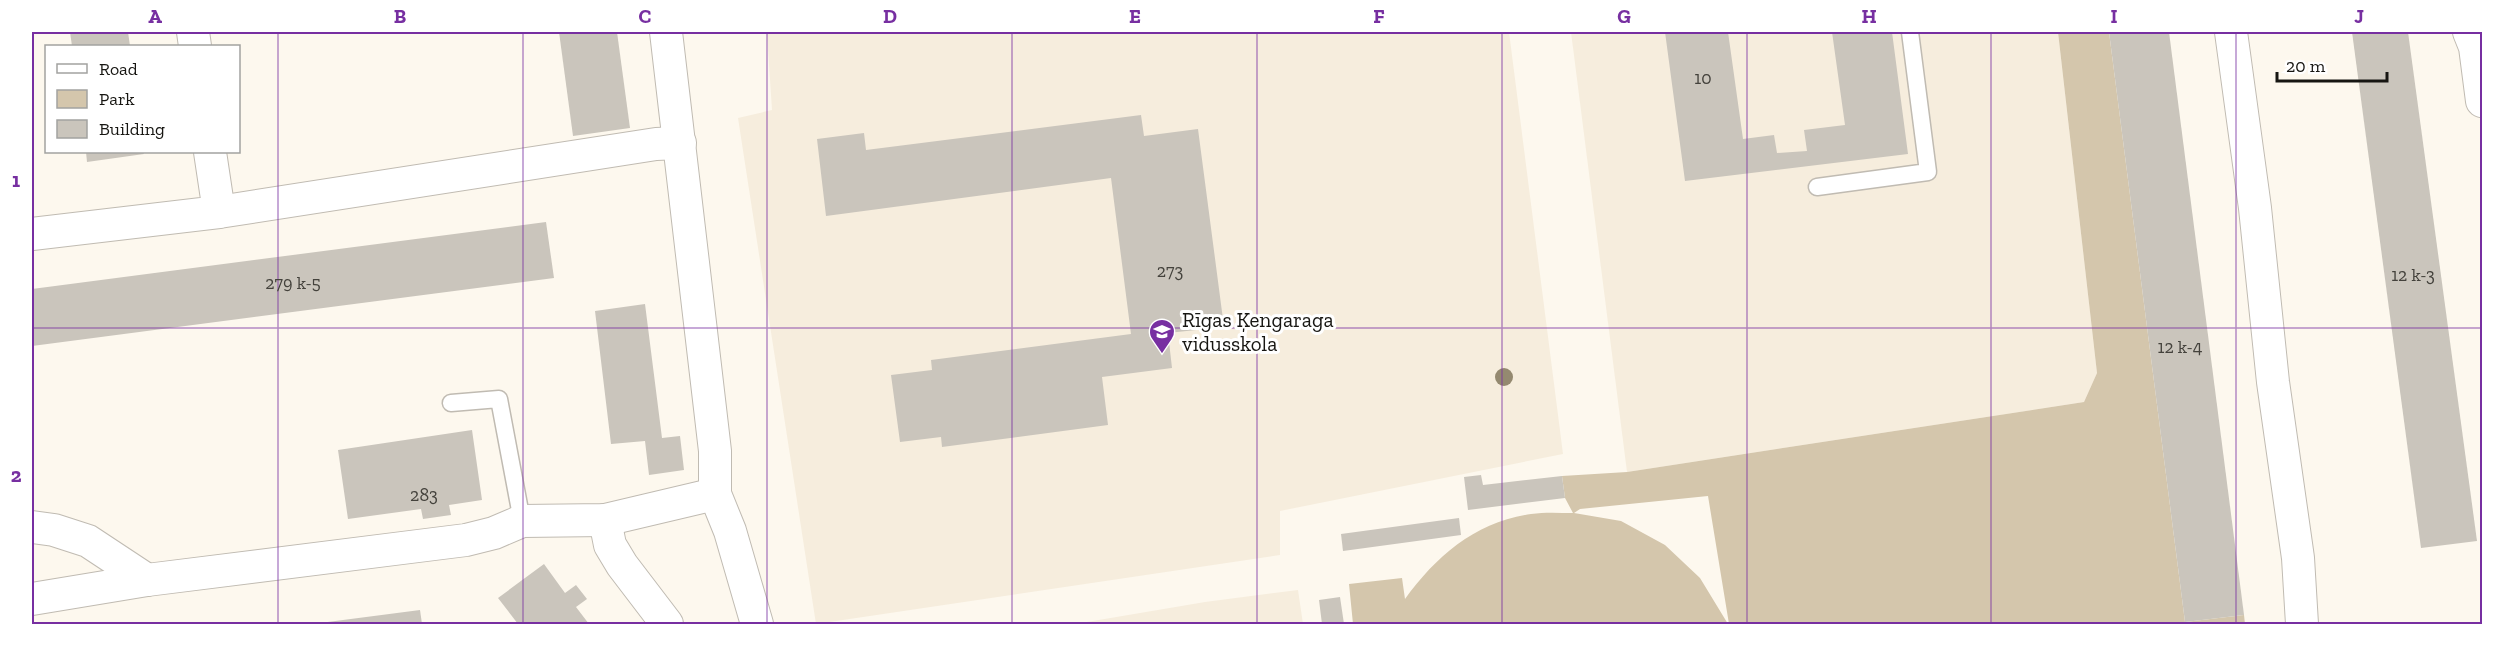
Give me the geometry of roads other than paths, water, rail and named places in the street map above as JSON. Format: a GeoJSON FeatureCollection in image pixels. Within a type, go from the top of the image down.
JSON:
{"type":"FeatureCollection","features":[{"type":"Feature","properties":{"kind":"street"},"geometry":{"type":"LineString","coordinates":[[666,32],[715,451],[716,494],[730,531],[757,624]]}},
{"type":"Feature","properties":{"kind":"street"},"geometry":{"type":"LineString","coordinates":[[2231,32],[2255,208],[2273,382],[2298,558],[2302,624]]}},
{"type":"Feature","properties":{"kind":"street"},"geometry":{"type":"LineString","coordinates":[[2469,32],[2475,47],[2482,100]]}},
{"type":"Feature","properties":{"kind":"street"},"geometry":{"type":"LineString","coordinates":[[32,234],[219,212],[656,144],[680,143]]}},
{"type":"Feature","properties":{"kind":"street"},"geometry":{"type":"LineString","coordinates":[[210,153],[219,212]]}},
{"type":"Feature","properties":{"kind":"street"},"geometry":{"type":"LineString","coordinates":[[32,599],[147,580],[466,540],[494,533],[522,521],[605,520],[716,494]]}},
{"type":"Feature","properties":{"kind":"street"},"geometry":{"type":"LineString","coordinates":[[605,520],[610,545],[622,565],[668,624]]}},
{"type":"Feature","properties":{"kind":"street"},"geometry":{"type":"LineString","coordinates":[[32,527],[54,530],[88,540],[147,580]]}},
{"type":"Feature","properties":{"kind":"lane"},"geometry":{"type":"LineString","coordinates":[[1817,187],[1928,172],[1910,32]]}},
{"type":"Feature","properties":{"kind":"lane"},"geometry":{"type":"LineString","coordinates":[[451,403],[499,399],[522,521]]}},
{"type":"Feature","properties":{"kind":"place","name":"Rīgas Ķengaraga vidusskola"},"geometry":{"type":"Point","coordinates":[1162,355]}}]}
